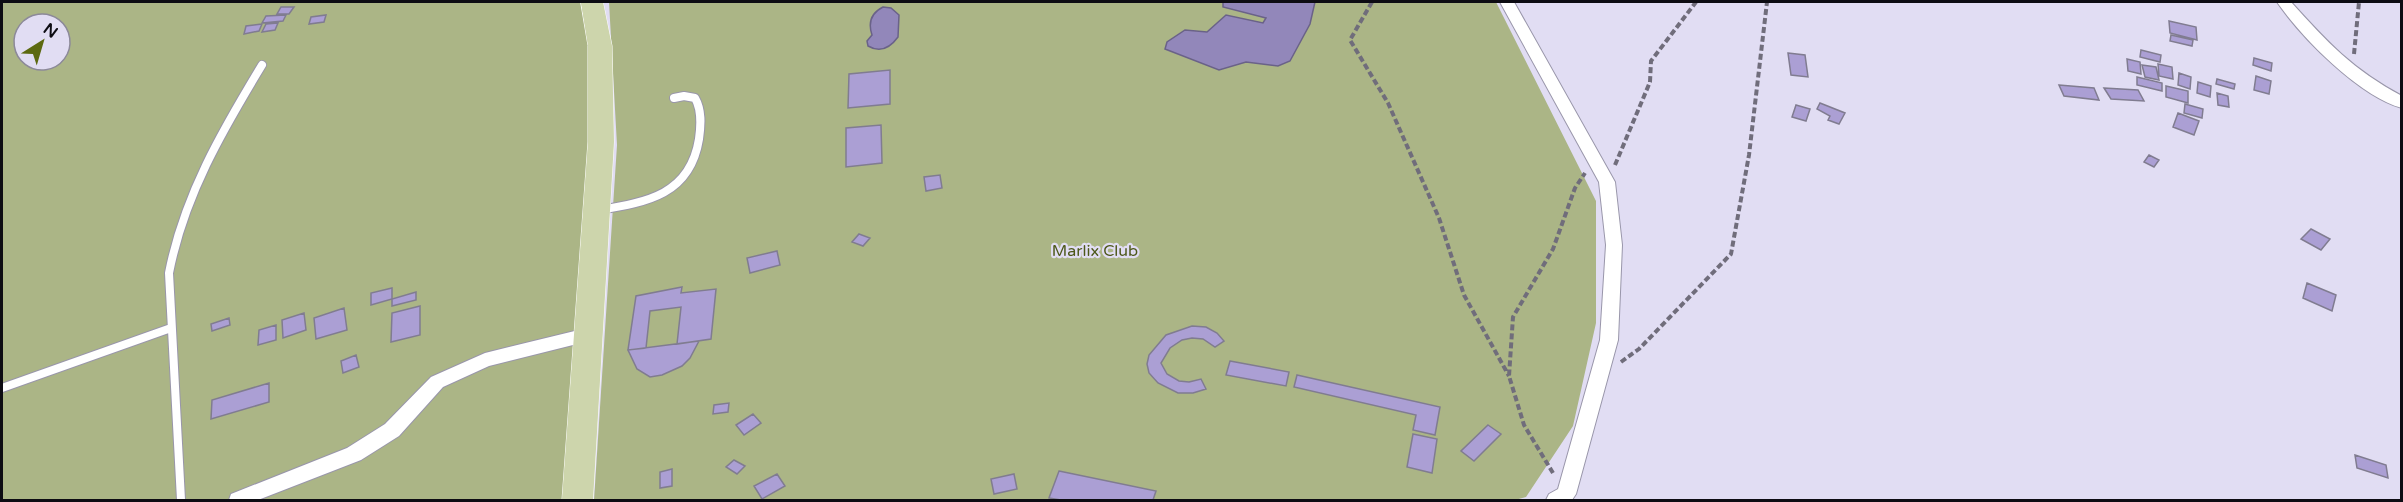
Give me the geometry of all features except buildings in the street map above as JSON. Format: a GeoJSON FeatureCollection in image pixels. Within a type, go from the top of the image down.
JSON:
{"type":"FeatureCollection","features":[{"type":"Feature","properties":{"kind":"main road"},"geometry":{"type":"LineString","coordinates":[[576,501],[601,142],[600,46],[592,2]]}},
{"type":"Feature","properties":{"kind":"street"},"geometry":{"type":"LineString","coordinates":[[1507,2],[1607,182],[1614,245],[1609,340],[1561,497]]}},
{"type":"Feature","properties":{"kind":"street"},"geometry":{"type":"LineString","coordinates":[[2284,2],[2326,50],[2364,82],[2402,103]]}},
{"type":"Feature","properties":{"kind":"street"},"geometry":{"type":"LineString","coordinates":[[238,501],[354,454],[392,429],[437,382],[485,360],[588,335]]}},
{"type":"Feature","properties":{"kind":"lane"},"geometry":{"type":"LineString","coordinates":[[181,501],[169,273],[173,244],[215,142],[262,65]]}},
{"type":"Feature","properties":{"kind":"lane"},"geometry":{"type":"LineString","coordinates":[[596,210],[642,204],[662,196],[692,170],[699,152],[701,106],[695,98],[684,96],[674,98]]}},
{"type":"Feature","properties":{"kind":"lane"},"geometry":{"type":"LineString","coordinates":[[2,388],[171,327]]}},
{"type":"Feature","properties":{"kind":"path"},"geometry":{"type":"LineString","coordinates":[[1372,2],[1350,40],[1388,103],[1439,218],[1464,295],[1509,376],[1524,425],[1561,497]]}},
{"type":"Feature","properties":{"kind":"path"},"geometry":{"type":"LineString","coordinates":[[1607,182],[1650,82],[1651,62],[1696,2]]}},
{"type":"Feature","properties":{"kind":"path"},"geometry":{"type":"LineString","coordinates":[[1598,378],[1639,349],[1731,254],[1749,155],[1767,2]]}},
{"type":"Feature","properties":{"kind":"path"},"geometry":{"type":"LineString","coordinates":[[2348,68],[2356,50],[2359,2]]}},
{"type":"Feature","properties":{"kind":"path"},"geometry":{"type":"LineString","coordinates":[[1509,376],[1513,317],[1553,249],[1575,188],[1594,158]]}},
{"type":"Feature","properties":{"kind":"green space"},"geometry":{"type":"Polygon","coordinates":[[[2,2],[590,2],[601,84],[601,142],[577,500],[2,500],[2,2]]]}},
{"type":"Feature","properties":{"kind":"green space","name":"Marlix Club"},"geometry":{"type":"Polygon","coordinates":[[[609,2],[1496,2],[1596,201],[1596,323],[1573,426],[1526,497],[1515,500],[594,500],[617,145],[609,2]]]}},
{"type":"Feature","properties":{"kind":"shaded area"},"geometry":{"type":"Polygon","coordinates":[[[1223,2],[1315,2],[1310,24],[1290,61],[1278,66],[1246,62],[1219,70],[1165,49],[1167,42],[1185,30],[1207,32],[1226,15],[1263,23],[1266,18],[1223,7],[1223,2]]]}},
{"type":"Feature","properties":{"kind":"shaded area"},"geometry":{"type":"Polygon","coordinates":[[[883,7],[891,8],[899,15],[898,37],[888,47],[872,48],[868,46],[867,41],[872,35],[870,26],[876,12],[883,7]]]}}]}
